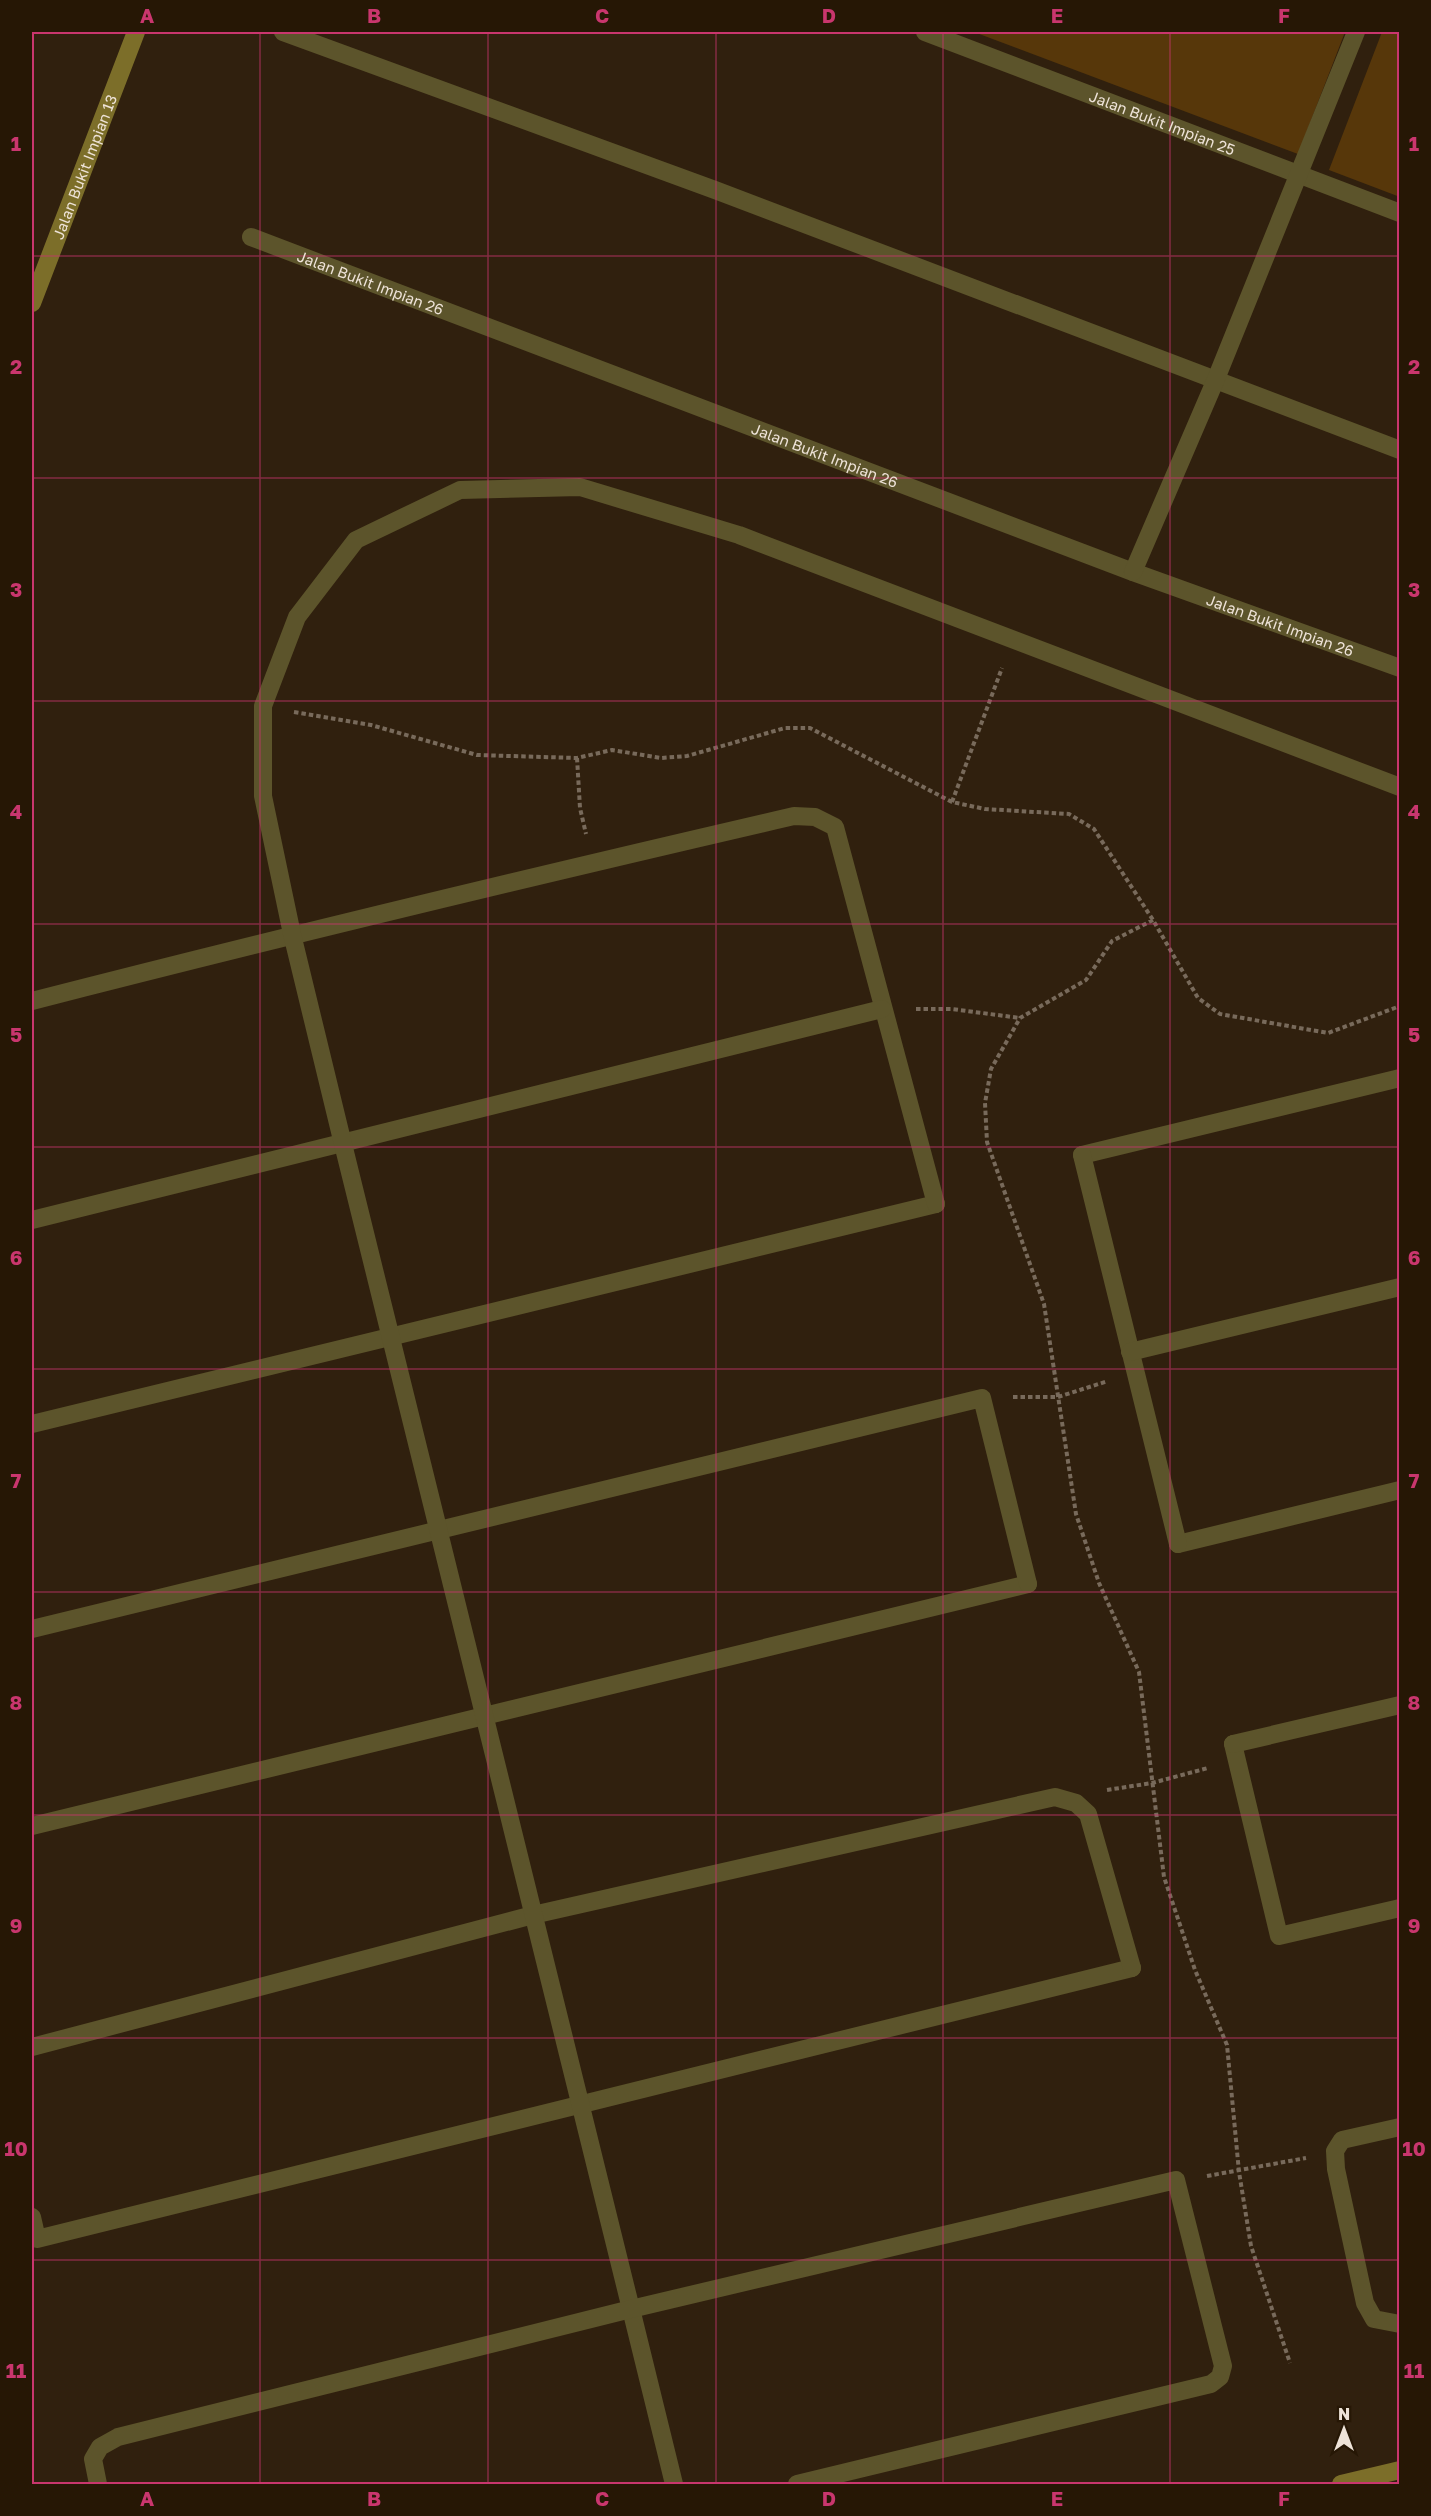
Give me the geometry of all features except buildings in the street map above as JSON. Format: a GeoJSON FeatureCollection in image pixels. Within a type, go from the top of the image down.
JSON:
{"type":"FeatureCollection","features":[{"type":"Feature","properties":{"kind":"street","name":"Jalan Bukit Impian 13"},"geometry":{"type":"LineString","coordinates":[[32,303],[136,32]]}},
{"type":"Feature","properties":{"kind":"street"},"geometry":{"type":"LineString","coordinates":[[283,32],[536,123],[1400,450]]}},
{"type":"Feature","properties":{"kind":"street","name":"Jalan Bukit Impian 25"},"geometry":{"type":"LineString","coordinates":[[925,32],[1400,213]]}},
{"type":"Feature","properties":{"kind":"street"},"geometry":{"type":"LineString","coordinates":[[1133,572],[1216,379],[1356,32]]}},
{"type":"Feature","properties":{"kind":"street","name":"Jalan Bukit Impian 26"},"geometry":{"type":"LineString","coordinates":[[251,237],[1133,572],[1400,668]]}},
{"type":"Feature","properties":{"kind":"street"},"geometry":{"type":"LineString","coordinates":[[674,2484],[343,1144],[292,934],[263,796],[263,706],[297,617],[356,540],[460,490],[580,487],[739,535],[1400,787]]}},
{"type":"Feature","properties":{"kind":"street"},"geometry":{"type":"LineString","coordinates":[[32,1001],[292,934],[591,863],[794,816],[815,817],[835,827],[936,1204],[32,1424]]}},
{"type":"Feature","properties":{"kind":"street"},"geometry":{"type":"LineString","coordinates":[[32,1220],[882,1009]]}},
{"type":"Feature","properties":{"kind":"street"},"geometry":{"type":"LineString","coordinates":[[1400,1078],[1082,1155],[1178,1544],[1400,1491]]}},
{"type":"Feature","properties":{"kind":"street"},"geometry":{"type":"LineString","coordinates":[[1130,1352],[1400,1287]]}},
{"type":"Feature","properties":{"kind":"street"},"geometry":{"type":"LineString","coordinates":[[32,1629],[982,1398],[1028,1584],[32,1826]]}},
{"type":"Feature","properties":{"kind":"street"},"geometry":{"type":"LineString","coordinates":[[1400,1705],[1235,1752],[1279,1936],[1400,1908]]}},
{"type":"Feature","properties":{"kind":"street"},"geometry":{"type":"LineString","coordinates":[[32,2047],[533,1915],[1055,1797],[1076,1803],[1088,1814],[1132,1968],[37,2240],[32,2217]]}},
{"type":"Feature","properties":{"kind":"street"},"geometry":{"type":"LineString","coordinates":[[1400,2127],[1341,2140],[1335,2151],[1336,2169],[1365,2303],[1374,2319],[1400,2324]]}},
{"type":"Feature","properties":{"kind":"street"},"geometry":{"type":"LineString","coordinates":[[98,2484],[93,2459],[100,2447],[118,2437],[631,2309],[1176,2180],[1223,2366],[1220,2377],[1211,2384],[797,2484]]}},
{"type":"Feature","properties":{"kind":"street"},"geometry":{"type":"LineString","coordinates":[[1341,2484],[1400,2470]]}},
{"type":"Feature","properties":{"kind":"path"},"geometry":{"type":"LineString","coordinates":[[952,802],[1013,640]]}},
{"type":"Feature","properties":{"kind":"path"},"geometry":{"type":"LineString","coordinates":[[263,706],[371,725],[477,755],[577,758],[612,750],[661,758],[687,756],[785,728],[810,728],[952,802],[985,809],[1069,814],[1094,829],[1153,920],[1198,998],[1220,1014],[1328,1033],[1400,1006]]}},
{"type":"Feature","properties":{"kind":"path"},"geometry":{"type":"LineString","coordinates":[[577,758],[580,808],[591,863]]}},
{"type":"Feature","properties":{"kind":"path"},"geometry":{"type":"LineString","coordinates":[[1153,920],[1112,941],[1086,980],[1020,1018],[991,1069],[985,1103],[987,1142],[1044,1304],[1076,1514],[1099,1583],[1139,1672],[1164,1876],[1195,1970],[1227,2045],[1239,2172],[1251,2246],[1290,2363]]}},
{"type":"Feature","properties":{"kind":"path"},"geometry":{"type":"LineString","coordinates":[[882,1009],[952,1009],[1020,1018]]}},
{"type":"Feature","properties":{"kind":"path"},"geometry":{"type":"LineString","coordinates":[[982,1398],[1058,1397],[1135,1372]]}},
{"type":"Feature","properties":{"kind":"path"},"geometry":{"type":"LineString","coordinates":[[1055,1797],[1152,1783],[1235,1752]]}},
{"type":"Feature","properties":{"kind":"path"},"geometry":{"type":"LineString","coordinates":[[1176,2180],[1239,2172],[1335,2151]]}}]}
